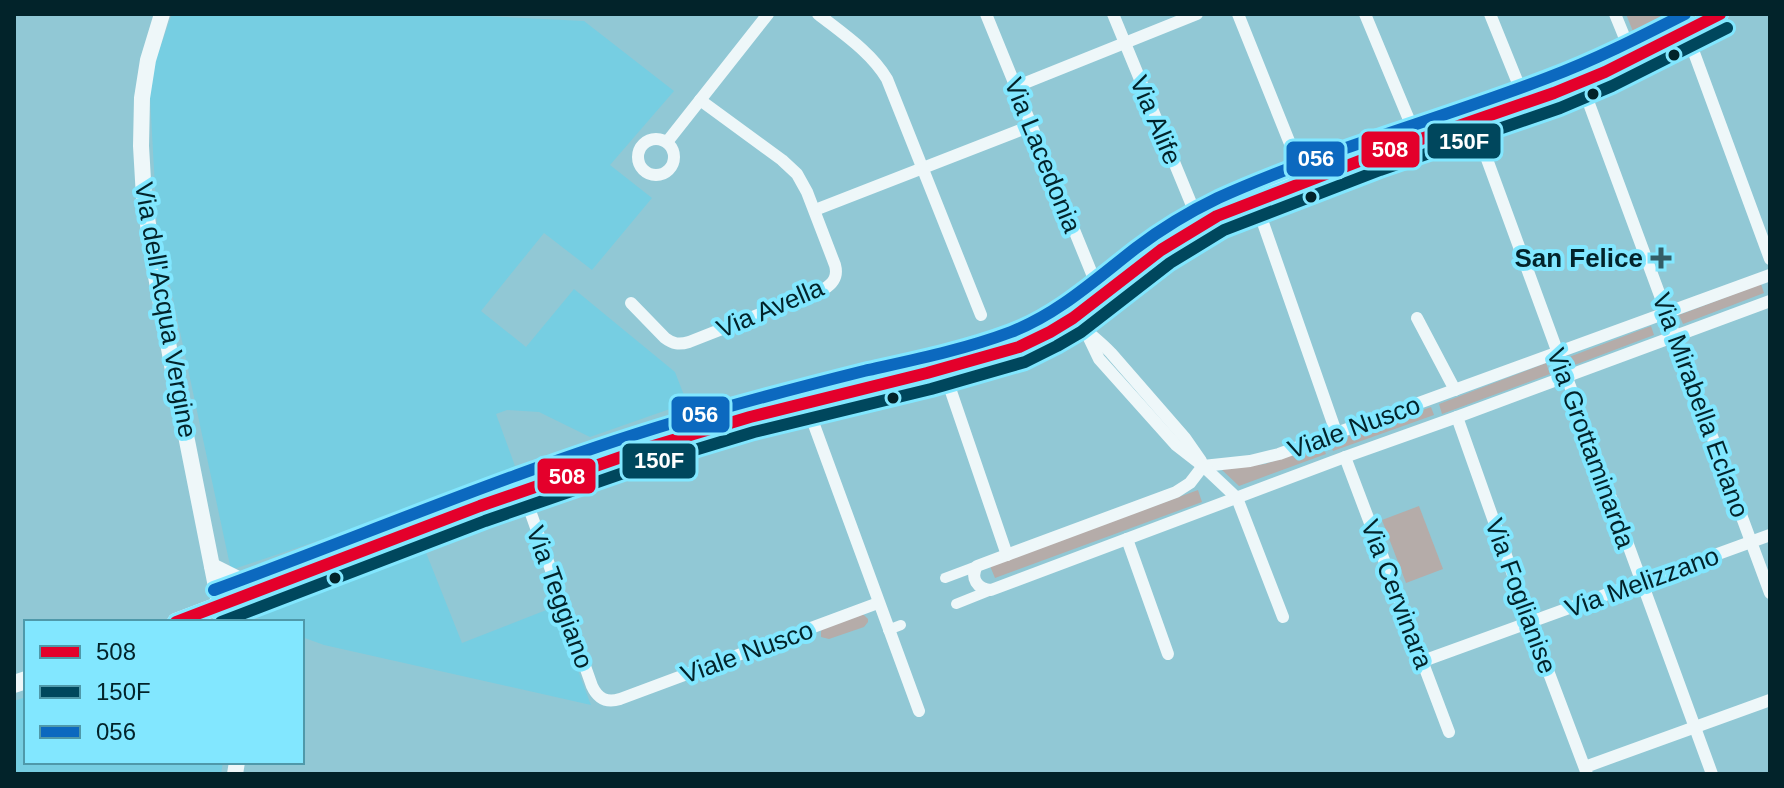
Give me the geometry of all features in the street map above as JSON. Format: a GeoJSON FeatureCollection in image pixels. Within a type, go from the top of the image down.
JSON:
{"type":"FeatureCollection","features":[{"type":"Feature","properties":{"kind":"main road"},"geometry":{"type":"LineString","coordinates":[[187,620],[221,614],[271,586],[523,491],[660,444],[750,417],[1019,347],[1073,318],[1150,257],[1200,225],[1305,181],[1581,82],[1720,14]]}},
{"type":"Feature","properties":{"kind":"street","name":"Via dell'Acqua Vergine"},"geometry":{"type":"LineString","coordinates":[[162,14],[143,85],[143,180],[163,315],[221,614]]}},
{"type":"Feature","properties":{"kind":"street"},"geometry":{"type":"LineString","coordinates":[[667,142],[768,14]]}},
{"type":"Feature","properties":{"kind":"street"},"geometry":{"type":"LineString","coordinates":[[818,14],[863,50],[883,73],[981,315]]}},
{"type":"Feature","properties":{"kind":"street","name":"Via Lacedonia"},"geometry":{"type":"LineString","coordinates":[[986,14],[1101,296]]}},
{"type":"Feature","properties":{"kind":"street","name":"Via Alife"},"geometry":{"type":"LineString","coordinates":[[1113,14],[1200,225]]}},
{"type":"Feature","properties":{"kind":"street"},"geometry":{"type":"LineString","coordinates":[[1015,87],[1197,14]]}},
{"type":"Feature","properties":{"kind":"street"},"geometry":{"type":"LineString","coordinates":[[1238,14],[1305,181]]}},
{"type":"Feature","properties":{"kind":"street"},"geometry":{"type":"LineString","coordinates":[[1365,14],[1417,139]]}},
{"type":"Feature","properties":{"kind":"street"},"geometry":{"type":"LineString","coordinates":[[1490,14],[1526,103]]}},
{"type":"Feature","properties":{"kind":"street"},"geometry":{"type":"LineString","coordinates":[[1615,14],[1633,58]]}},
{"type":"Feature","properties":{"kind":"street"},"geometry":{"type":"LineString","coordinates":[[1686,31],[1770,259]]}},
{"type":"Feature","properties":{"kind":"street","name":"Via Mirabella Eclano"},"geometry":{"type":"LineString","coordinates":[[1581,82],[1770,593]]}},
{"type":"Feature","properties":{"kind":"street","name":"Via Avella"},"geometry":{"type":"LineString","coordinates":[[631,303],[665,338],[680,344],[827,287],[834,280],[836,269],[803,182],[790,166],[700,100]]}},
{"type":"Feature","properties":{"kind":"street","name":"Via Grottaminarda"},"geometry":{"type":"LineString","coordinates":[[1473,121],[1712,774]]}},
{"type":"Feature","properties":{"kind":"street"},"geometry":{"type":"LineString","coordinates":[[815,210],[1031,126]]}},
{"type":"Feature","properties":{"kind":"street"},"geometry":{"type":"LineString","coordinates":[[1255,200],[1336,432]]}},
{"type":"Feature","properties":{"kind":"street","name":"Viale Nusco"},"geometry":{"type":"LineString","coordinates":[[1203,466],[1263,459],[1770,275]]}},
{"type":"Feature","properties":{"kind":"street","name":"Viale Nusco"},"geometry":{"type":"LineString","coordinates":[[956,604],[1770,301]]}},
{"type":"Feature","properties":{"kind":"street"},"geometry":{"type":"LineString","coordinates":[[1073,318],[1087,334],[1105,347],[1185,438],[1203,466],[1237,498],[1283,617]]}},
{"type":"Feature","properties":{"kind":"street"},"geometry":{"type":"LineString","coordinates":[[1417,318],[1455,390]]}},
{"type":"Feature","properties":{"kind":"street"},"geometry":{"type":"LineString","coordinates":[[943,368],[1007,555]]}},
{"type":"Feature","properties":{"kind":"street"},"geometry":{"type":"LineString","coordinates":[[806,403],[895,627],[919,711]]}},
{"type":"Feature","properties":{"kind":"street","name":"Via Foglianise"},"geometry":{"type":"LineString","coordinates":[[1457,417],[1586,771]]}},
{"type":"Feature","properties":{"kind":"street","name":"Via Cervinara"},"geometry":{"type":"LineString","coordinates":[[1345,457],[1449,732]]}},
{"type":"Feature","properties":{"kind":"street"},"geometry":{"type":"LineString","coordinates":[[945,578],[1176,492],[1190,483],[1203,466]]}},
{"type":"Feature","properties":{"kind":"street","name":"Via Teggiano"},"geometry":{"type":"LineString","coordinates":[[523,491],[592,686],[603,700]]}},
{"type":"Feature","properties":{"kind":"street","name":"Via Melizzano"},"geometry":{"type":"LineString","coordinates":[[1423,661],[1770,535]]}},
{"type":"Feature","properties":{"kind":"street"},"geometry":{"type":"LineString","coordinates":[[1127,539],[1168,654]]}},
{"type":"Feature","properties":{"kind":"street"},"geometry":{"type":"LineString","coordinates":[[212,566],[242,581],[271,586]]}},
{"type":"Feature","properties":{"kind":"street"},"geometry":{"type":"LineString","coordinates":[[977,566],[975,580],[983,589],[991,590]]}},
{"type":"Feature","properties":{"kind":"street","name":"Viale Nusco"},"geometry":{"type":"LineString","coordinates":[[603,700],[617,701],[884,601]]}},
{"type":"Feature","properties":{"kind":"street"},"geometry":{"type":"LineString","coordinates":[[1586,771],[1770,700]]}},
{"type":"Feature","properties":{"kind":"shaded area"},"geometry":{"type":"Polygon","coordinates":[[[172,14],[445,14],[584,21],[674,91],[610,165],[652,198],[592,270],[544,233],[481,311],[526,347],[574,289],[675,372],[687,403],[590,437],[539,412],[507,410],[496,414],[515,466],[506,470],[508,477],[231,570],[157,224],[149,79],[172,14]]]}},
{"type":"Feature","properties":{"kind":"shaded area"},"geometry":{"type":"Polygon","coordinates":[[[1626,14],[1689,14],[1636,39],[1626,14]]]}},
{"type":"Feature","properties":{"kind":"shaded area"},"geometry":{"type":"Polygon","coordinates":[[[1761,284],[1764,293],[1683,324],[1679,315],[1761,284]]]}},
{"type":"Feature","properties":{"kind":"shaded area"},"geometry":{"type":"Polygon","coordinates":[[[1651,326],[1654,335],[1572,366],[1569,357],[1651,326]]]}},
{"type":"Feature","properties":{"kind":"shaded area"},"geometry":{"type":"Polygon","coordinates":[[[1546,363],[1550,374],[1442,414],[1439,404],[1546,363]]]}},
{"type":"Feature","properties":{"kind":"shaded area"},"geometry":{"type":"Polygon","coordinates":[[[1431,407],[1434,415],[1333,451],[1330,443],[1431,407]]]}},
{"type":"Feature","properties":{"kind":"shaded area"},"geometry":{"type":"Polygon","coordinates":[[[1322,444],[1326,454],[1239,486],[1221,469],[1265,464],[1322,444]]]}},
{"type":"Feature","properties":{"kind":"shaded area"},"geometry":{"type":"Polygon","coordinates":[[[1198,490],[1202,502],[995,578],[990,566],[1198,490]]]}},
{"type":"Feature","properties":{"kind":"shaded area"},"geometry":{"type":"Polygon","coordinates":[[[1419,506],[1443,569],[1406,583],[1382,520],[1419,506]]]}},
{"type":"Feature","properties":{"kind":"shaded area"},"geometry":{"type":"Polygon","coordinates":[[[423,545],[462,643],[554,607],[591,705],[324,645],[304,638],[304,620],[262,620],[246,614],[268,602],[423,545]]]}},
{"type":"Feature","properties":{"kind":"shaded area"},"geometry":{"type":"Polygon","coordinates":[[[861,615],[868,619],[864,627],[829,639],[821,637],[823,629],[861,615]]]}},
{"type":"Feature","properties":{"kind":"shaded area"},"geometry":{"type":"Polygon","coordinates":[[[24,698],[24,764],[223,764],[221,774],[14,774],[14,701],[24,698]]]}},
{"type":"Feature","properties":{"kind":"transit line","name":"056"},"geometry":{"type":"LineString","coordinates":[[214,590],[614,441],[744,402],[956,349],[1011,332],[1061,306],[1155,234],[1218,198],[1299,165],[1565,71],[1685,14]]}},
{"type":"Feature","properties":{"kind":"transit line","name":"508"},"geometry":{"type":"LineString","coordinates":[[181,620],[480,506],[650,447],[750,417],[1019,347],[1073,318],[1161,250],[1217,216],[1375,155],[1554,93],[1605,72],[1720,14]]}},
{"type":"Feature","properties":{"kind":"transit line","name":"150F"},"geometry":{"type":"LineString","coordinates":[[226,620],[485,521],[655,462],[754,432],[931,389],[1025,362],[1081,332],[1170,263],[1224,230],[1380,170],[1560,108],[1612,86],[1727,28]]}},
{"type":"Feature","properties":{"kind":"place","name":"San Felice"},"geometry":{"type":"Point","coordinates":[1661,258]}}]}
